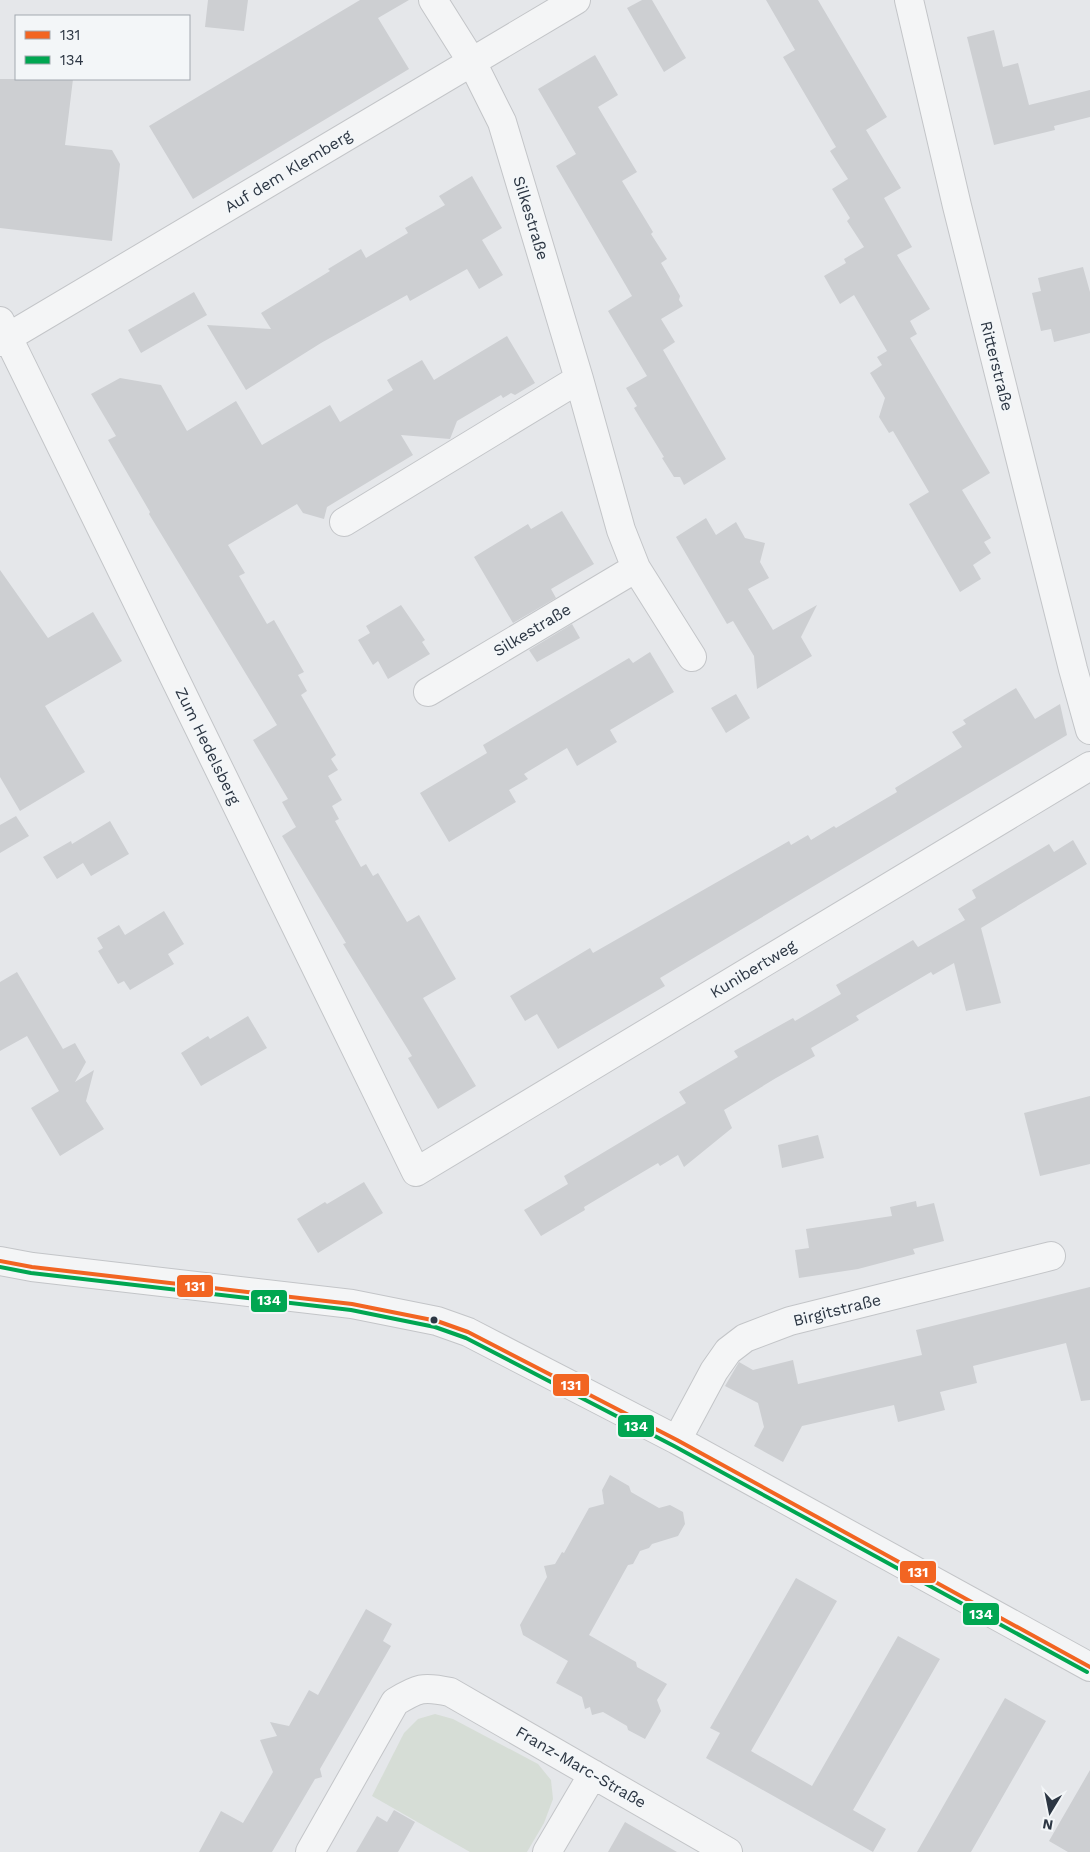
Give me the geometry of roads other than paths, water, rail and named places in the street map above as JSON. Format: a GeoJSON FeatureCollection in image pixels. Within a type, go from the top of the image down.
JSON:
{"type":"FeatureCollection","features":[{"type":"Feature","properties":{"kind":"street","name":"Silkestraße"},"geometry":{"type":"LineString","coordinates":[[433,0],[472,62],[502,122],[579,379],[621,530],[636,568],[692,657]]}},
{"type":"Feature","properties":{"kind":"street","name":"Auf dem Klemberg"},"geometry":{"type":"LineString","coordinates":[[3,333],[576,0]]}},
{"type":"Feature","properties":{"kind":"street","name":"Ritterstraße"},"geometry":{"type":"LineString","coordinates":[[909,0],[957,206],[1081,665],[1090,730]]}},
{"type":"Feature","properties":{"kind":"street","name":"Zum Hedelsberg"},"geometry":{"type":"LineString","coordinates":[[3,333],[416,1172]]}},
{"type":"Feature","properties":{"kind":"street"},"geometry":{"type":"LineString","coordinates":[[344,522],[579,379]]}},
{"type":"Feature","properties":{"kind":"street","name":"Silkestraße"},"geometry":{"type":"LineString","coordinates":[[428,692],[636,568]]}},
{"type":"Feature","properties":{"kind":"street","name":"Kunibertweg"},"geometry":{"type":"LineString","coordinates":[[416,1172],[1090,766]]}},
{"type":"Feature","properties":{"kind":"street","name":"Birgitstraße"},"geometry":{"type":"LineString","coordinates":[[677,1440],[714,1371],[728,1351],[745,1338],[790,1321],[1051,1256]]}},
{"type":"Feature","properties":{"kind":"street"},"geometry":{"type":"LineString","coordinates":[[0,1261],[42,1268],[352,1304],[437,1322],[468,1332],[677,1440],[1090,1667]]}},
{"type":"Feature","properties":{"kind":"street","name":"Franz-Marc-Straße"},"geometry":{"type":"LineString","coordinates":[[310,1852],[395,1702],[415,1690],[430,1688],[450,1692],[728,1852]]}},
{"type":"Feature","properties":{"kind":"street"},"geometry":{"type":"LineString","coordinates":[[547,1852],[593,1774]]}}]}
